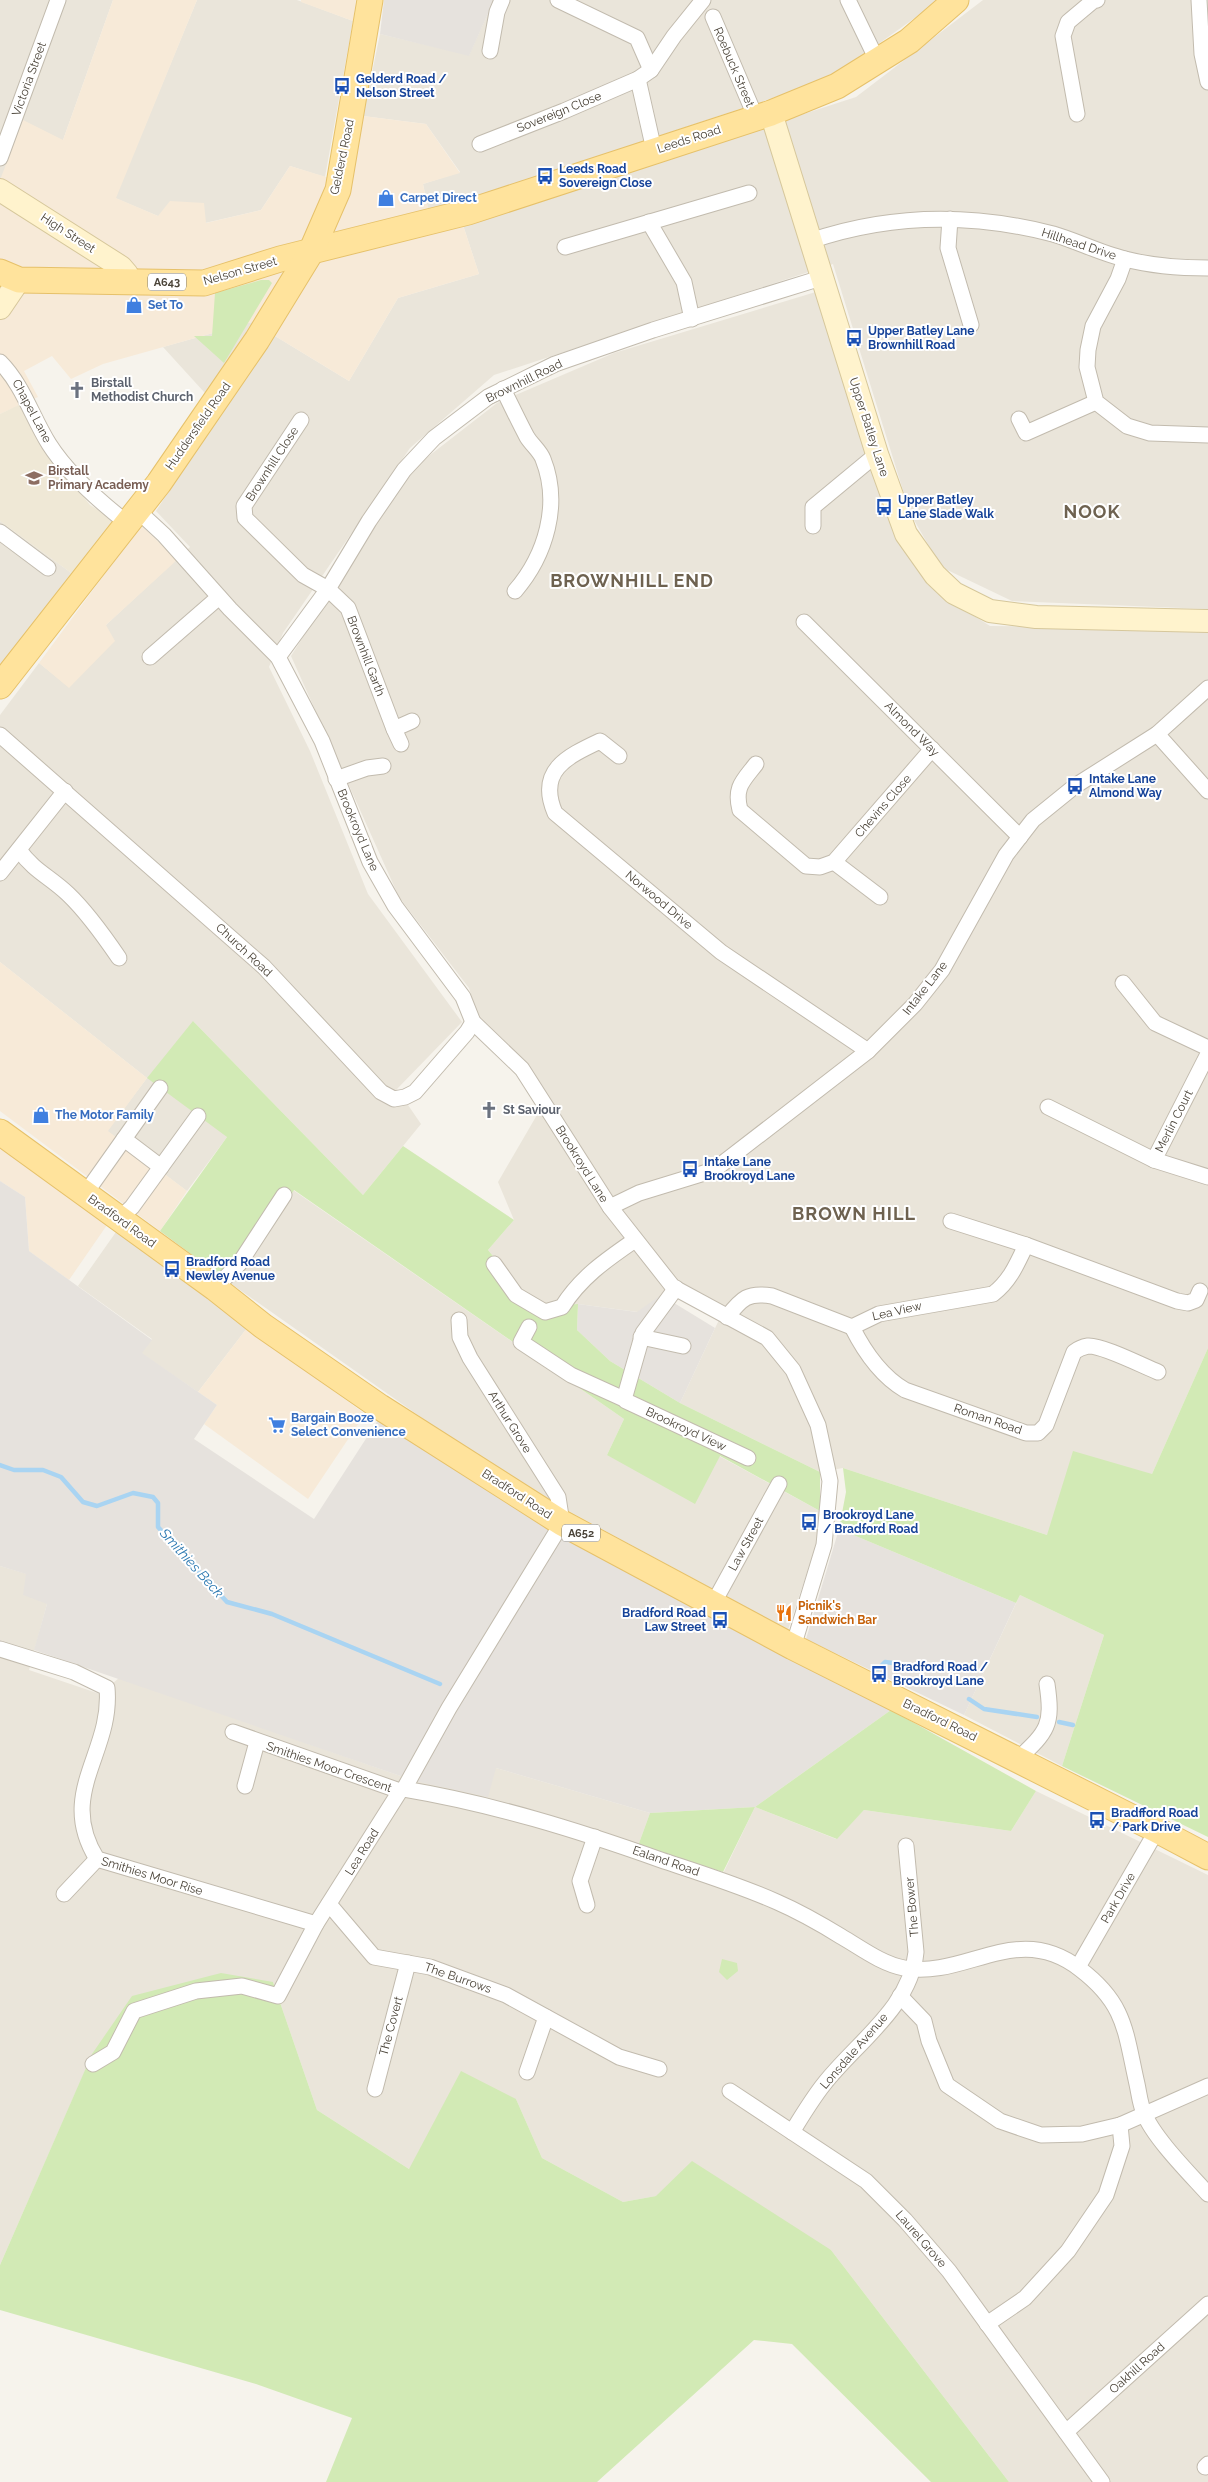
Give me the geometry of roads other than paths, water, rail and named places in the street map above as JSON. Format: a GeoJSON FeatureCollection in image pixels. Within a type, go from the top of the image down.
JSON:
{"type":"FeatureCollection","features":[{"type":"Feature","properties":{"kind":"main road","name":"Gelderd Road"},"geometry":{"type":"LineString","coordinates":[[311,252],[338,190],[370,0]]}},
{"type":"Feature","properties":{"kind":"main road","name":"Leeds Road"},"geometry":{"type":"LineString","coordinates":[[311,252],[468,212],[763,115],[837,86],[909,41],[956,0]]}},
{"type":"Feature","properties":{"kind":"main road","name":"Nelson Street"},"geometry":{"type":"LineString","coordinates":[[9,276],[128,282],[204,283],[311,252]]}},
{"type":"Feature","properties":{"kind":"main road","name":"Huddersfield Road"},"geometry":{"type":"LineString","coordinates":[[0,686],[132,516],[257,340],[311,252]]}},
{"type":"Feature","properties":{"kind":"main road","name":"Bradford Road"},"geometry":{"type":"LineString","coordinates":[[0,1132],[215,1288],[263,1326],[380,1407],[562,1523],[793,1647],[1018,1759],[1208,1858]]}},
{"type":"Feature","properties":{"kind":"street","name":"Victoria Street"},"geometry":{"type":"LineString","coordinates":[[0,158],[58,0]]}},
{"type":"Feature","properties":{"kind":"street"},"geometry":{"type":"LineString","coordinates":[[558,0],[637,38],[651,70]]}},
{"type":"Feature","properties":{"kind":"street"},"geometry":{"type":"LineString","coordinates":[[651,70],[674,36],[703,0]]}},
{"type":"Feature","properties":{"kind":"street"},"geometry":{"type":"LineString","coordinates":[[848,0],[877,60]]}},
{"type":"Feature","properties":{"kind":"street"},"geometry":{"type":"LineString","coordinates":[[1077,114],[1063,36],[1068,22],[1092,1],[1097,0]]}},
{"type":"Feature","properties":{"kind":"street"},"geometry":{"type":"LineString","coordinates":[[1199,0],[1202,54],[1208,82]]}},
{"type":"Feature","properties":{"kind":"street"},"geometry":{"type":"LineString","coordinates":[[490,51],[500,6]]}},
{"type":"Feature","properties":{"kind":"street","name":"Roebuck Street"},"geometry":{"type":"LineString","coordinates":[[713,17],[763,115]]}},
{"type":"Feature","properties":{"kind":"street","name":"Sovereign Close"},"geometry":{"type":"LineString","coordinates":[[480,144],[638,79],[651,70]]}},
{"type":"Feature","properties":{"kind":"street"},"geometry":{"type":"LineString","coordinates":[[638,79],[654,150]]}},
{"type":"Feature","properties":{"kind":"street","name":"Upper Batley Lane"},"geometry":{"type":"LineString","coordinates":[[763,115],[810,241],[877,454],[906,534],[935,575],[954,593],[974,605],[990,611],[1036,617],[1208,621]]}},
{"type":"Feature","properties":{"kind":"street","name":"High Street"},"geometry":{"type":"LineString","coordinates":[[0,190],[121,267],[128,274],[128,282]]}},
{"type":"Feature","properties":{"kind":"street"},"geometry":{"type":"LineString","coordinates":[[565,247],[749,193]]}},
{"type":"Feature","properties":{"kind":"street"},"geometry":{"type":"LineString","coordinates":[[950,218],[948,248],[970,325]]}},
{"type":"Feature","properties":{"kind":"street","name":"Hillhead Drive"},"geometry":{"type":"LineString","coordinates":[[810,241],[844,229],[899,220],[950,218],[1002,222],[1055,235],[1125,259],[1173,268],[1208,268]]}},
{"type":"Feature","properties":{"kind":"street"},"geometry":{"type":"LineString","coordinates":[[649,222],[684,282],[692,319]]}},
{"type":"Feature","properties":{"kind":"street"},"geometry":{"type":"LineString","coordinates":[[1125,259],[1118,279],[1093,326],[1088,350],[1087,367],[1096,402],[1127,426],[1150,433],[1208,435]]}},
{"type":"Feature","properties":{"kind":"street"},"geometry":{"type":"LineString","coordinates":[[0,308],[9,276]]}},
{"type":"Feature","properties":{"kind":"street","name":"Brownhill Road"},"geometry":{"type":"LineString","coordinates":[[278,657],[328,589],[369,521],[404,470],[434,438],[488,396],[555,364],[821,278]]}},
{"type":"Feature","properties":{"kind":"street","name":"Chapel Lane"},"geometry":{"type":"LineString","coordinates":[[0,362],[12,374],[50,445],[95,498],[132,516]]}},
{"type":"Feature","properties":{"kind":"street"},"geometry":{"type":"LineString","coordinates":[[503,389],[528,439],[542,456],[551,484],[551,507],[546,538],[529,574],[515,591]]}},
{"type":"Feature","properties":{"kind":"street"},"geometry":{"type":"LineString","coordinates":[[1019,419],[1026,433],[1096,402]]}},
{"type":"Feature","properties":{"kind":"street","name":"Brownhill Close"},"geometry":{"type":"LineString","coordinates":[[301,420],[244,506],[245,518],[303,575],[328,589]]}},
{"type":"Feature","properties":{"kind":"street"},"geometry":{"type":"LineString","coordinates":[[813,526],[812,507],[877,454]]}},
{"type":"Feature","properties":{"kind":"street","name":"Brookroyd Lane"},"geometry":{"type":"LineString","coordinates":[[132,516],[164,535],[219,597],[278,657],[318,734],[370,862],[395,906],[463,997],[473,1022],[522,1069],[610,1207],[635,1240],[676,1288],[767,1338],[793,1370],[818,1425],[830,1481],[824,1545],[793,1647]]}},
{"type":"Feature","properties":{"kind":"street"},"geometry":{"type":"LineString","coordinates":[[0,532],[48,568]]}},
{"type":"Feature","properties":{"kind":"street","name":"Brownhill Garth"},"geometry":{"type":"LineString","coordinates":[[328,589],[348,608],[394,729],[402,744]]}},
{"type":"Feature","properties":{"kind":"street"},"geometry":{"type":"LineString","coordinates":[[150,657],[219,597]]}},
{"type":"Feature","properties":{"kind":"street","name":"Almond Way"},"geometry":{"type":"LineString","coordinates":[[804,622],[1020,837]]}},
{"type":"Feature","properties":{"kind":"street","name":"Intake Lane"},"geometry":{"type":"LineString","coordinates":[[610,1207],[639,1193],[714,1170],[868,1051],[915,1004],[942,970],[1006,855],[1033,820],[1074,786],[1157,734],[1208,688]]}},
{"type":"Feature","properties":{"kind":"street"},"geometry":{"type":"LineString","coordinates":[[394,729],[412,721]]}},
{"type":"Feature","properties":{"kind":"street"},"geometry":{"type":"LineString","coordinates":[[1157,734],[1208,790]]}},
{"type":"Feature","properties":{"kind":"street","name":"Church Road"},"geometry":{"type":"LineString","coordinates":[[0,735],[264,967],[381,1092],[394,1099],[405,1097],[415,1092],[467,1032],[473,1022]]}},
{"type":"Feature","properties":{"kind":"street","name":"Norwood Drive"},"geometry":{"type":"LineString","coordinates":[[619,756],[600,741],[568,758],[558,767],[549,784],[549,799],[556,813],[721,952],[868,1051]]}},
{"type":"Feature","properties":{"kind":"street","name":"Chevins Close"},"geometry":{"type":"LineString","coordinates":[[834,862],[932,749]]}},
{"type":"Feature","properties":{"kind":"street"},"geometry":{"type":"LineString","coordinates":[[756,764],[738,787],[737,799],[740,810],[806,866],[820,867],[834,862],[880,897]]}},
{"type":"Feature","properties":{"kind":"street"},"geometry":{"type":"LineString","coordinates":[[336,779],[367,768],[383,766]]}},
{"type":"Feature","properties":{"kind":"street"},"geometry":{"type":"LineString","coordinates":[[0,873],[65,791]]}},
{"type":"Feature","properties":{"kind":"street"},"geometry":{"type":"LineString","coordinates":[[19,850],[31,866],[67,894],[100,930],[119,958]]}},
{"type":"Feature","properties":{"kind":"street"},"geometry":{"type":"LineString","coordinates":[[1123,983],[1155,1023],[1208,1048]]}},
{"type":"Feature","properties":{"kind":"street","name":"Merlin Court"},"geometry":{"type":"LineString","coordinates":[[1154,1160],[1208,1054]]}},
{"type":"Feature","properties":{"kind":"street"},"geometry":{"type":"LineString","coordinates":[[85,1194],[160,1088]]}},
{"type":"Feature","properties":{"kind":"street","name":"Merlin Court"},"geometry":{"type":"LineString","coordinates":[[1048,1107],[1154,1160],[1208,1177]]}},
{"type":"Feature","properties":{"kind":"street"},"geometry":{"type":"LineString","coordinates":[[120,1219],[132,1207],[198,1116]]}},
{"type":"Feature","properties":{"kind":"street"},"geometry":{"type":"LineString","coordinates":[[124,1139],[161,1167]]}},
{"type":"Feature","properties":{"kind":"street"},"geometry":{"type":"LineString","coordinates":[[215,1288],[239,1264],[284,1195]]}},
{"type":"Feature","properties":{"kind":"street"},"geometry":{"type":"LineString","coordinates":[[951,1221],[1026,1244],[1177,1301],[1188,1303],[1196,1300],[1200,1291]]}},
{"type":"Feature","properties":{"kind":"street"},"geometry":{"type":"LineString","coordinates":[[494,1264],[516,1295],[545,1312],[562,1308],[574,1289],[594,1269],[635,1240]]}},
{"type":"Feature","properties":{"kind":"street","name":"Lea View"},"geometry":{"type":"LineString","coordinates":[[852,1326],[879,1314],[993,1294],[1004,1285],[1014,1271],[1026,1244]]}},
{"type":"Feature","properties":{"kind":"street"},"geometry":{"type":"LineString","coordinates":[[626,1400],[641,1337],[676,1288]]}},
{"type":"Feature","properties":{"kind":"street"},"geometry":{"type":"LineString","coordinates":[[728,1317],[749,1295],[759,1294],[772,1296],[852,1326]]}},
{"type":"Feature","properties":{"kind":"street","name":"Arthur Grove"},"geometry":{"type":"LineString","coordinates":[[459,1320],[460,1337],[470,1358],[558,1497],[562,1523]]}},
{"type":"Feature","properties":{"kind":"street","name":"Roman Road"},"geometry":{"type":"LineString","coordinates":[[852,1326],[863,1350],[894,1384],[905,1390],[1026,1433],[1038,1433],[1046,1425],[1074,1352],[1080,1348],[1090,1346],[1158,1372]]}},
{"type":"Feature","properties":{"kind":"street","name":"Brookroyd View"},"geometry":{"type":"LineString","coordinates":[[529,1327],[520,1342],[571,1376],[748,1458]]}},
{"type":"Feature","properties":{"kind":"street"},"geometry":{"type":"LineString","coordinates":[[641,1337],[683,1346]]}},
{"type":"Feature","properties":{"kind":"street","name":"Law Street"},"geometry":{"type":"LineString","coordinates":[[713,1604],[779,1484]]}},
{"type":"Feature","properties":{"kind":"street","name":"Lea Road"},"geometry":{"type":"LineString","coordinates":[[93,2064],[113,2052],[134,2011],[196,1991],[242,1986],[278,1996],[316,1924],[402,1790],[449,1708],[562,1523]]}},
{"type":"Feature","properties":{"kind":"street","name":"Smithies Moor Rise"},"geometry":{"type":"LineString","coordinates":[[0,1649],[74,1672],[107,1688],[109,1706],[101,1739],[82,1792],[82,1815],[88,1846],[97,1859],[316,1924]]}},
{"type":"Feature","properties":{"kind":"street"},"geometry":{"type":"LineString","coordinates":[[1018,1759],[1042,1737],[1051,1710],[1047,1684]]}},
{"type":"Feature","properties":{"kind":"street","name":"Smithies Moor Crescent"},"geometry":{"type":"LineString","coordinates":[[233,1732],[257,1742],[402,1790]]}},
{"type":"Feature","properties":{"kind":"street","name":"Smithies Moor Crescent"},"geometry":{"type":"LineString","coordinates":[[245,1786],[257,1742]]}},
{"type":"Feature","properties":{"kind":"street","name":"Ealand Road"},"geometry":{"type":"LineString","coordinates":[[402,1790],[446,1796],[522,1814],[596,1837],[759,1895],[806,1916],[891,1964],[915,1969],[955,1966],[978,1956],[1007,1950],[1037,1950],[1065,1960],[1078,1967],[1107,1992],[1124,2022],[1144,2114]]}},
{"type":"Feature","properties":{"kind":"street","name":"Park Drive"},"geometry":{"type":"LineString","coordinates":[[1078,1967],[1157,1830]]}},
{"type":"Feature","properties":{"kind":"street"},"geometry":{"type":"LineString","coordinates":[[587,1905],[580,1881],[596,1837]]}},
{"type":"Feature","properties":{"kind":"street","name":"The Bower"},"geometry":{"type":"LineString","coordinates":[[906,1846],[916,1952],[915,1969]]}},
{"type":"Feature","properties":{"kind":"street"},"geometry":{"type":"LineString","coordinates":[[64,1894],[97,1859]]}},
{"type":"Feature","properties":{"kind":"street","name":"The Burrows"},"geometry":{"type":"LineString","coordinates":[[329,1904],[374,1957],[430,1967],[506,1995],[619,2057],[659,2069]]}},
{"type":"Feature","properties":{"kind":"street","name":"The Covert"},"geometry":{"type":"LineString","coordinates":[[374,2089],[408,1963]]}},
{"type":"Feature","properties":{"kind":"street","name":"Lonsdale Avenue"},"geometry":{"type":"LineString","coordinates":[[792,2132],[824,2084],[900,1996],[909,1984],[915,1969]]}},
{"type":"Feature","properties":{"kind":"street"},"geometry":{"type":"LineString","coordinates":[[900,1996],[924,2020],[929,2041],[947,2085],[1000,2121],[1041,2135],[1082,2134],[1120,2125],[1208,2086]]}},
{"type":"Feature","properties":{"kind":"street"},"geometry":{"type":"LineString","coordinates":[[527,2072],[546,2017]]}},
{"type":"Feature","properties":{"kind":"street","name":"Laurel Grove"},"geometry":{"type":"LineString","coordinates":[[730,2091],[866,2181],[906,2220],[949,2271],[1102,2482]]}},
{"type":"Feature","properties":{"kind":"street"},"geometry":{"type":"LineString","coordinates":[[1144,2114],[1167,2147],[1208,2194]]}},
{"type":"Feature","properties":{"kind":"street"},"geometry":{"type":"LineString","coordinates":[[987,2324],[1025,2298],[1068,2251],[1106,2195],[1122,2146],[1120,2125]]}},
{"type":"Feature","properties":{"kind":"street","name":"Oakhill Road"},"geometry":{"type":"LineString","coordinates":[[1066,2432],[1208,2304]]}},
{"type":"Feature","properties":{"kind":"waterway","name":"Smithies Beck"},"geometry":{"type":"LineString","coordinates":[[0,1465],[14,1470],[43,1470],[61,1477],[83,1502],[97,1506],[133,1493],[153,1497],[158,1503],[158,1527],[227,1602],[272,1614],[440,1684]]}},
{"type":"Feature","properties":{"kind":"waterway","name":"Smithies Beck"},"geometry":{"type":"LineString","coordinates":[[878,1669],[885,1662],[893,1663]]}},
{"type":"Feature","properties":{"kind":"waterway","name":"Smithies Beck"},"geometry":{"type":"LineString","coordinates":[[969,1699],[984,1709],[1037,1717]]}},
{"type":"Feature","properties":{"kind":"waterway","name":"Smithies Beck"},"geometry":{"type":"LineString","coordinates":[[1059,1722],[1073,1725]]}},
{"type":"Feature","properties":{"kind":"place","name":"Gelderd Road / Nelson Street"},"geometry":{"type":"Point","coordinates":[342,86]}},
{"type":"Feature","properties":{"kind":"place","name":"Leeds Road Sovereign Close"},"geometry":{"type":"Point","coordinates":[545,176]}},
{"type":"Feature","properties":{"kind":"place","name":"Carpet Direct"},"geometry":{"type":"Point","coordinates":[386,198]}},
{"type":"Feature","properties":{"kind":"place","name":"Set To"},"geometry":{"type":"Point","coordinates":[134,305]}},
{"type":"Feature","properties":{"kind":"place","name":"Upper Batley Lane Brownhill Road"},"geometry":{"type":"Point","coordinates":[854,338]}},
{"type":"Feature","properties":{"kind":"place","name":"Birstall Methodist Church"},"geometry":{"type":"Point","coordinates":[77,390]}},
{"type":"Feature","properties":{"kind":"place","name":"Birstall Primary Academy"},"geometry":{"type":"Point","coordinates":[34,478]}},
{"type":"Feature","properties":{"kind":"place","name":"Upper Batley Lane Slade Walk"},"geometry":{"type":"Point","coordinates":[884,507]}},
{"type":"Feature","properties":{"kind":"place","name":"Intake Lane Almond Way"},"geometry":{"type":"Point","coordinates":[1075,786]}},
{"type":"Feature","properties":{"kind":"place","name":"St Saviour"},"geometry":{"type":"Point","coordinates":[489,1110]}},
{"type":"Feature","properties":{"kind":"place","name":"The Motor Family"},"geometry":{"type":"Point","coordinates":[41,1115]}},
{"type":"Feature","properties":{"kind":"place","name":"Intake Lane Brookroyd Lane"},"geometry":{"type":"Point","coordinates":[690,1169]}},
{"type":"Feature","properties":{"kind":"place","name":"Bradford Road Newley Avenue"},"geometry":{"type":"Point","coordinates":[172,1269]}},
{"type":"Feature","properties":{"kind":"place","name":"Bargain Booze Select Convenience"},"geometry":{"type":"Point","coordinates":[277,1425]}},
{"type":"Feature","properties":{"kind":"place","name":"Brookroyd Lane / Bradford Road"},"geometry":{"type":"Point","coordinates":[809,1522]}},
{"type":"Feature","properties":{"kind":"place","name":"Picnik's Sandwich Bar"},"geometry":{"type":"Point","coordinates":[784,1613]}},
{"type":"Feature","properties":{"kind":"place","name":"Bradford Road Law Street"},"geometry":{"type":"Point","coordinates":[720,1620]}},
{"type":"Feature","properties":{"kind":"place","name":"Bradford Road / Brookroyd Lane"},"geometry":{"type":"Point","coordinates":[879,1674]}},
{"type":"Feature","properties":{"kind":"place","name":"Bradfford Road / Park Drive"},"geometry":{"type":"Point","coordinates":[1097,1820]}},
{"type":"Feature","properties":{"kind":"district","name":"NOOK"},"geometry":{"type":"Point","coordinates":[1092,512]}},
{"type":"Feature","properties":{"kind":"district","name":"BROWNHILL END"},"geometry":{"type":"Point","coordinates":[632,581]}},
{"type":"Feature","properties":{"kind":"district","name":"BROWN HILL"},"geometry":{"type":"Point","coordinates":[854,1214]}}]}
